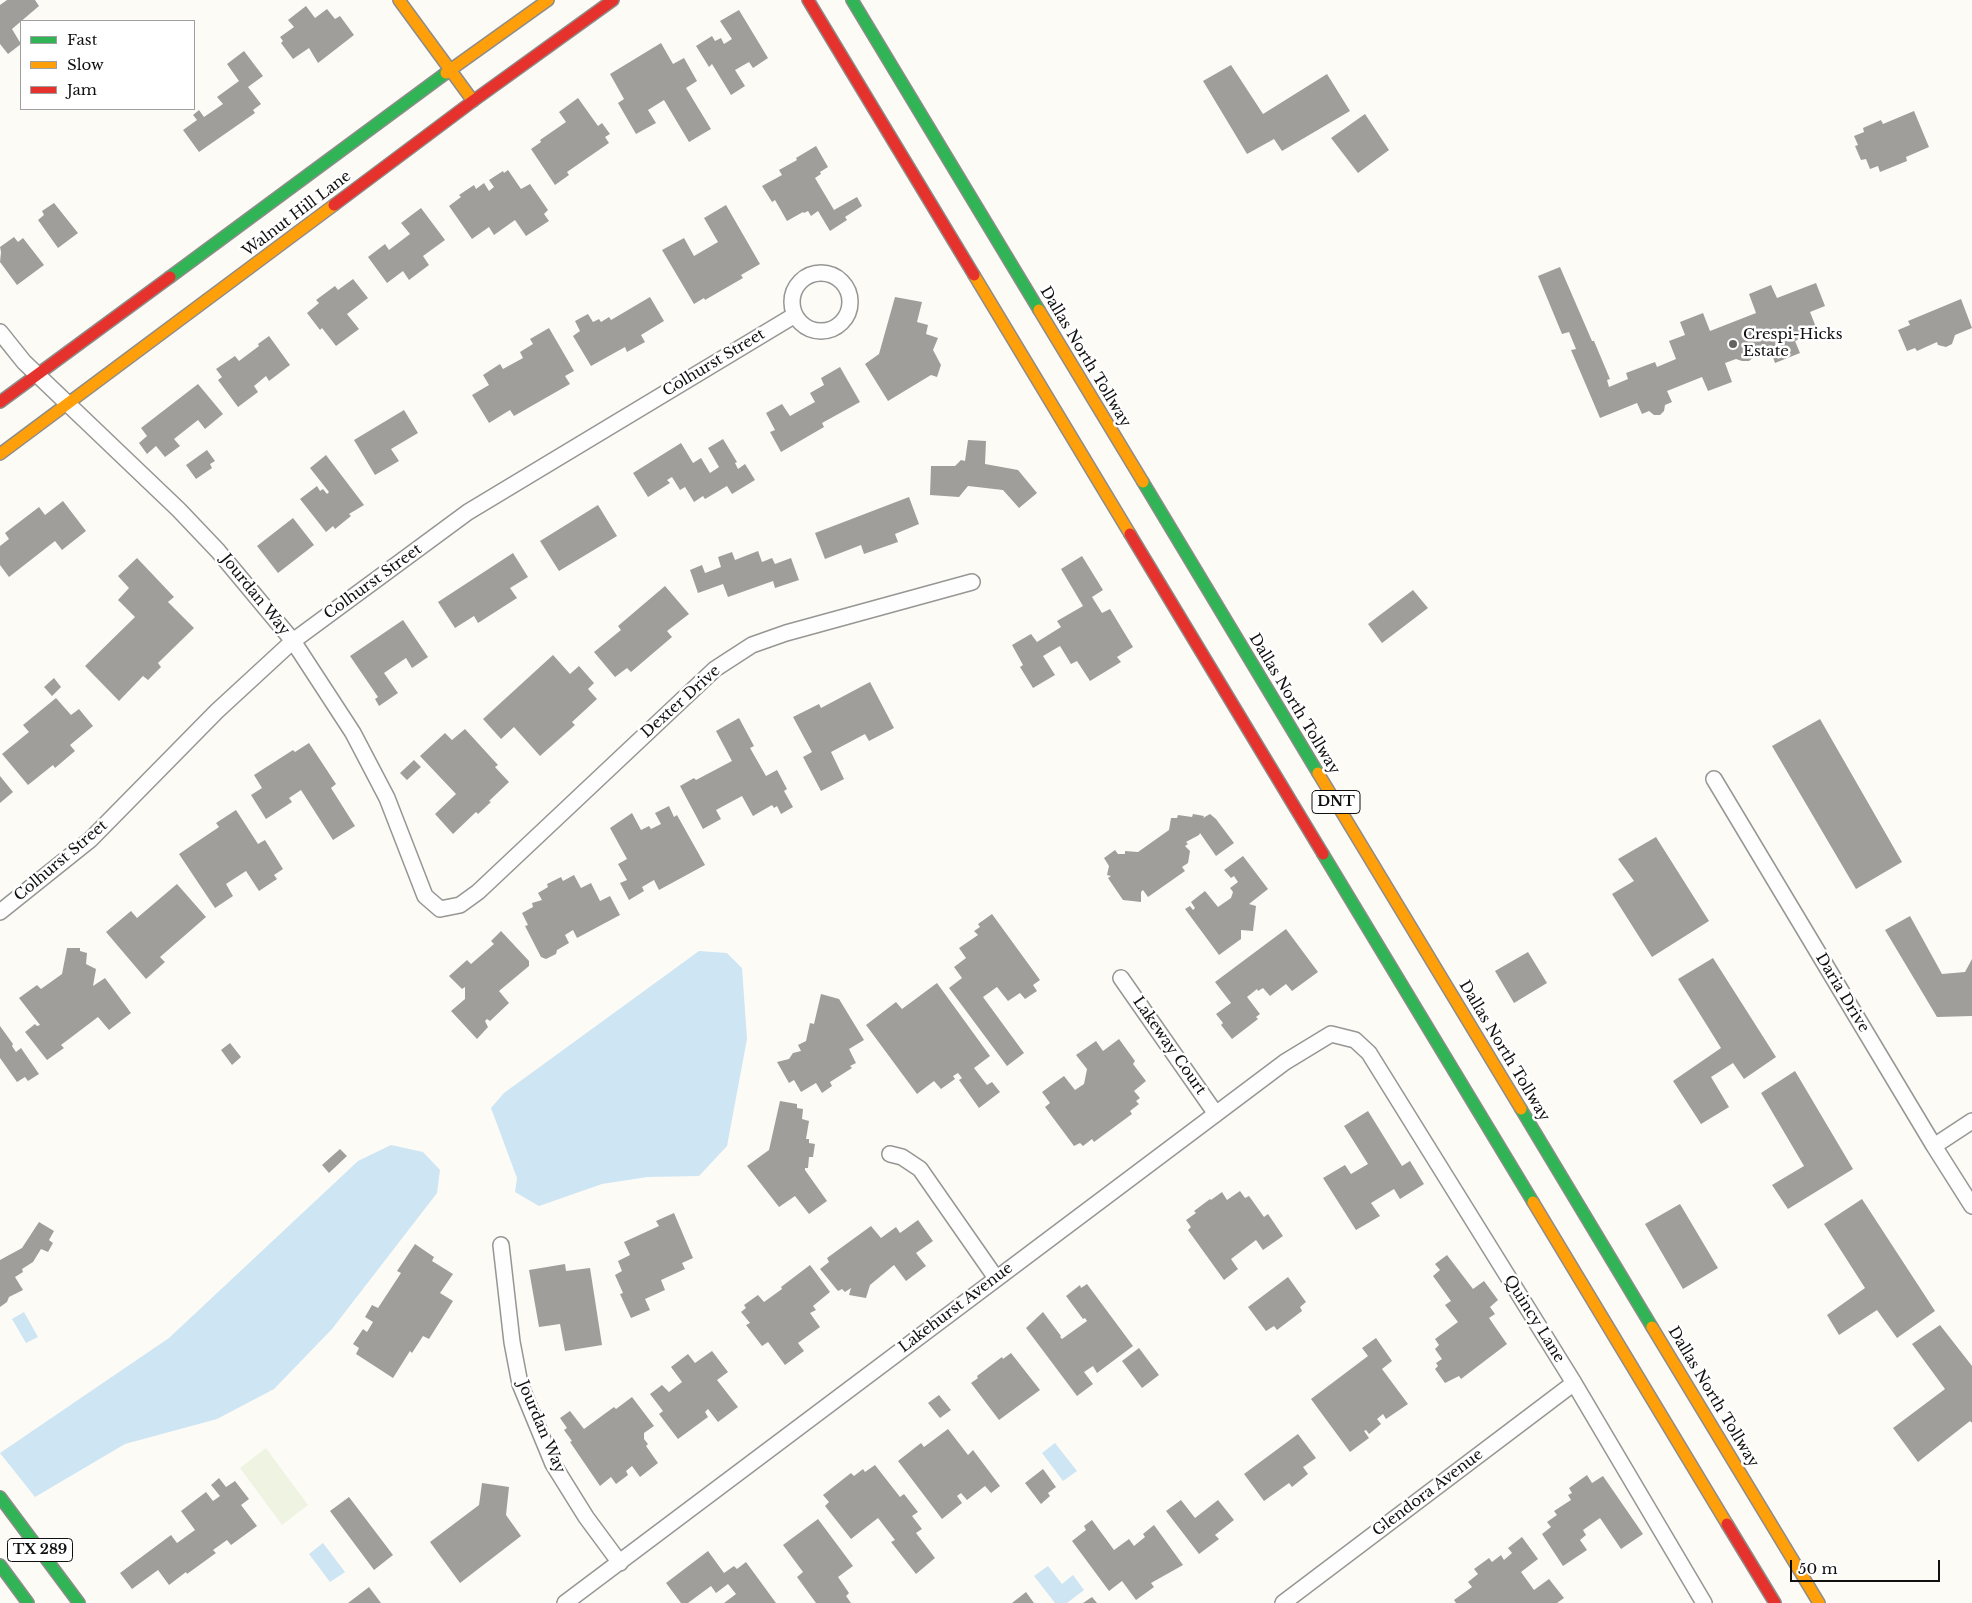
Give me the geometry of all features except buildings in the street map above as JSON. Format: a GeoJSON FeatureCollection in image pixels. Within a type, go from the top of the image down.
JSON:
{"type":"FeatureCollection","features":[{"type":"Feature","properties":{"kind":"main road"},"geometry":{"type":"LineString","coordinates":[[399,0],[473,101]]}},
{"type":"Feature","properties":{"kind":"main road","name":"Walnut Hill Lane"},"geometry":{"type":"LineString","coordinates":[[0,402],[450,70],[548,0]]}},
{"type":"Feature","properties":{"kind":"main road","name":"Walnut Hill Lane"},"geometry":{"type":"LineString","coordinates":[[0,454],[473,101],[613,0]]}},
{"type":"Feature","properties":{"kind":"main road","name":"DNT"},"geometry":{"type":"LineString","coordinates":[[808,0],[1775,1603]]}},
{"type":"Feature","properties":{"kind":"main road","name":"Dallas North Tollway"},"geometry":{"type":"LineString","coordinates":[[852,0],[1819,1603]]}},
{"type":"Feature","properties":{"kind":"main road","name":"TX 289"},"geometry":{"type":"LineString","coordinates":[[0,1497],[79,1603]]}},
{"type":"Feature","properties":{"kind":"main road","name":"TX 289"},"geometry":{"type":"LineString","coordinates":[[0,1566],[28,1603]]}},
{"type":"Feature","properties":{"kind":"street","name":"Colhurst Street"},"geometry":{"type":"LineString","coordinates":[[0,912],[90,840],[217,711],[293,641],[468,512],[795,315]]}},
{"type":"Feature","properties":{"kind":"street","name":"Jourdan Way"},"geometry":{"type":"LineString","coordinates":[[0,332],[15,352],[179,510],[218,551],[293,641],[353,733],[387,798],[425,896],[440,909]]}},
{"type":"Feature","properties":{"kind":"street","name":"Dexter Drive"},"geometry":{"type":"LineString","coordinates":[[440,909],[460,904],[478,892],[714,669],[752,645],[786,633],[972,582]]}},
{"type":"Feature","properties":{"kind":"street","name":"Daria Drive"},"geometry":{"type":"LineString","coordinates":[[1714,779],[1972,1206]]}},
{"type":"Feature","properties":{"kind":"street","name":"Lakeway Court"},"geometry":{"type":"LineString","coordinates":[[1121,978],[1216,1114]]}},
{"type":"Feature","properties":{"kind":"street","name":"Lakehurst Avenue"},"geometry":{"type":"LineString","coordinates":[[566,1603],[1285,1062],[1331,1034],[1356,1040]]}},
{"type":"Feature","properties":{"kind":"street","name":"Quincy Lane"},"geometry":{"type":"LineString","coordinates":[[1356,1040],[1369,1052],[1574,1382],[1704,1603]]}},
{"type":"Feature","properties":{"kind":"street"},"geometry":{"type":"LineString","coordinates":[[1934,1146],[1972,1121]]}},
{"type":"Feature","properties":{"kind":"street"},"geometry":{"type":"LineString","coordinates":[[890,1154],[902,1157],[920,1169],[996,1278]]}},
{"type":"Feature","properties":{"kind":"street","name":"Jourdan Way"},"geometry":{"type":"LineString","coordinates":[[501,1245],[512,1342],[520,1384],[553,1464],[586,1517],[620,1563]]}},
{"type":"Feature","properties":{"kind":"street","name":"Glendora Avenue"},"geometry":{"type":"LineString","coordinates":[[1283,1603],[1574,1382]]}},
{"type":"Feature","properties":{"kind":"green space"},"geometry":{"type":"Polygon","coordinates":[[[266,1448],[308,1505],[282,1525],[240,1468],[266,1448]]]}},
{"type":"Feature","properties":{"kind":"water"},"geometry":{"type":"Polygon","coordinates":[[[699,951],[727,953],[742,968],[747,1039],[727,1146],[699,1176],[647,1177],[602,1184],[539,1206],[515,1192],[517,1178],[491,1108],[504,1093],[699,951]]]}},
{"type":"Feature","properties":{"kind":"water"},"geometry":{"type":"Polygon","coordinates":[[[391,1145],[423,1152],[440,1170],[437,1193],[332,1329],[274,1389],[217,1419],[125,1444],[35,1497],[0,1453],[169,1338],[358,1161],[391,1145]]]}},
{"type":"Feature","properties":{"kind":"water"},"geometry":{"type":"Polygon","coordinates":[[[24,1312],[38,1337],[26,1343],[12,1319],[24,1312]]]}},
{"type":"Feature","properties":{"kind":"water"},"geometry":{"type":"Polygon","coordinates":[[[1055,1443],[1077,1471],[1063,1481],[1042,1453],[1055,1443]]]}},
{"type":"Feature","properties":{"kind":"water"},"geometry":{"type":"Polygon","coordinates":[[[323,1543],[345,1572],[330,1582],[309,1554],[323,1543]]]}},
{"type":"Feature","properties":{"kind":"water"},"geometry":{"type":"Polygon","coordinates":[[[1048,1566],[1062,1584],[1073,1575],[1084,1590],[1067,1603],[1055,1603],[1034,1576],[1048,1566]]]}},
{"type":"Feature","properties":{"kind":"traffic: fast"},"geometry":{"type":"LineString","coordinates":[[852,0],[1039,310]]}},
{"type":"Feature","properties":{"kind":"traffic: fast"},"geometry":{"type":"LineString","coordinates":[[170,277],[446,73]]}},
{"type":"Feature","properties":{"kind":"traffic: fast"},"geometry":{"type":"LineString","coordinates":[[1143,482],[1318,773]]}},
{"type":"Feature","properties":{"kind":"traffic: fast"},"geometry":{"type":"LineString","coordinates":[[1323,854],[1533,1202]]}},
{"type":"Feature","properties":{"kind":"traffic: fast"},"geometry":{"type":"LineString","coordinates":[[1521,1109],[1652,1327]]}},
{"type":"Feature","properties":{"kind":"traffic: fast"},"geometry":{"type":"LineString","coordinates":[[0,1497],[79,1603]]}},
{"type":"Feature","properties":{"kind":"traffic: fast"},"geometry":{"type":"LineString","coordinates":[[0,1565],[28,1603]]}},
{"type":"Feature","properties":{"kind":"traffic: slow"},"geometry":{"type":"LineString","coordinates":[[399,0],[473,101]]}},
{"type":"Feature","properties":{"kind":"traffic: slow"},"geometry":{"type":"LineString","coordinates":[[446,73],[548,0]]}},
{"type":"Feature","properties":{"kind":"traffic: slow"},"geometry":{"type":"LineString","coordinates":[[0,454],[334,205]]}},
{"type":"Feature","properties":{"kind":"traffic: slow"},"geometry":{"type":"LineString","coordinates":[[974,275],[1130,534]]}},
{"type":"Feature","properties":{"kind":"traffic: slow"},"geometry":{"type":"LineString","coordinates":[[1039,310],[1143,482]]}},
{"type":"Feature","properties":{"kind":"traffic: slow"},"geometry":{"type":"LineString","coordinates":[[1318,773],[1521,1109]]}},
{"type":"Feature","properties":{"kind":"traffic: slow"},"geometry":{"type":"LineString","coordinates":[[1533,1202],[1727,1524]]}},
{"type":"Feature","properties":{"kind":"traffic: slow"},"geometry":{"type":"LineString","coordinates":[[1652,1327],[1819,1603]]}},
{"type":"Feature","properties":{"kind":"traffic: jam"},"geometry":{"type":"LineString","coordinates":[[334,205],[473,101],[613,0]]}},
{"type":"Feature","properties":{"kind":"traffic: jam"},"geometry":{"type":"LineString","coordinates":[[808,0],[974,275]]}},
{"type":"Feature","properties":{"kind":"traffic: jam"},"geometry":{"type":"LineString","coordinates":[[0,402],[170,277]]}},
{"type":"Feature","properties":{"kind":"traffic: jam"},"geometry":{"type":"LineString","coordinates":[[1130,534],[1323,854]]}},
{"type":"Feature","properties":{"kind":"traffic: jam"},"geometry":{"type":"LineString","coordinates":[[1727,1524],[1775,1603]]}},
{"type":"Feature","properties":{"kind":"place","name":"Crespi-Hicks Estate"},"geometry":{"type":"Point","coordinates":[1733,344]}}]}
